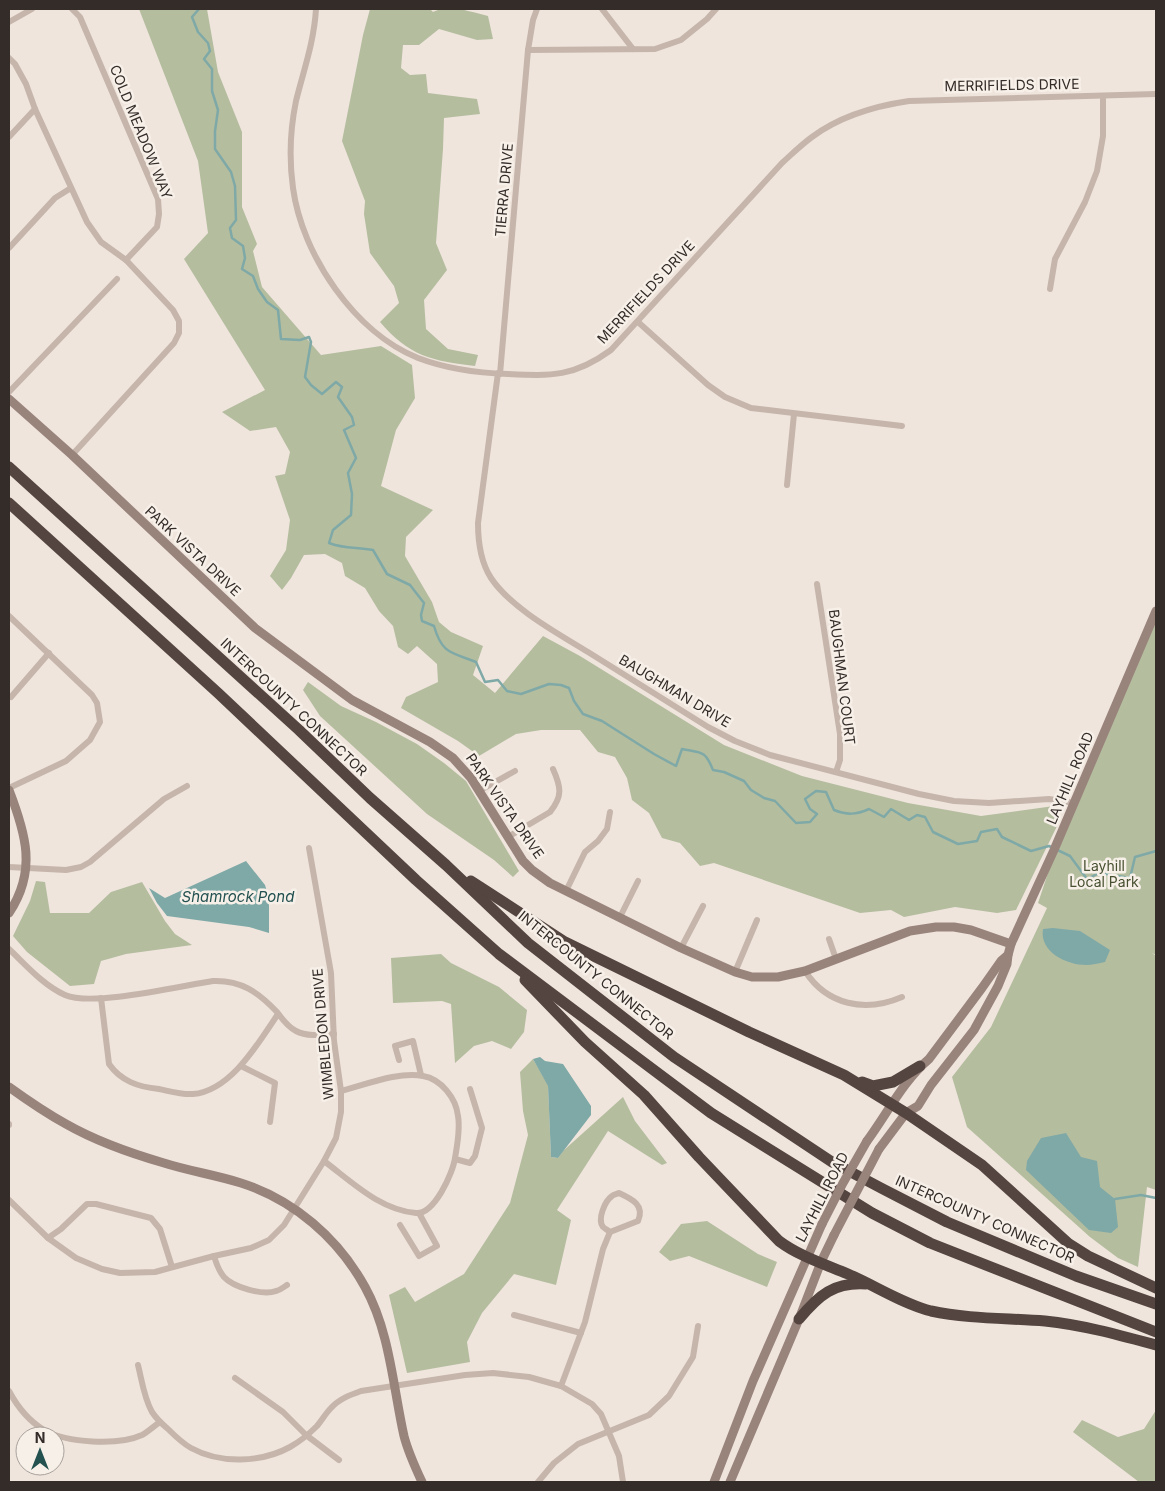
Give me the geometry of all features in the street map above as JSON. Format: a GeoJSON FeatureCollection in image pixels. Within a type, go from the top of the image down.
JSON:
{"type":"FeatureCollection","features":[{"type":"Feature","properties":{"kind":"highway","name":"INTERCOUNTY CONNECTOR"},"geometry":{"type":"LineString","coordinates":[[9,467],[299,730],[528,943],[674,1057],[832,1162],[947,1222],[1076,1276],[1156,1304]]}},
{"type":"Feature","properties":{"kind":"highway"},"geometry":{"type":"LineString","coordinates":[[9,503],[218,693],[416,880],[499,954],[585,1042],[644,1095],[699,1157],[779,1241],[793,1251],[872,1284],[911,1304],[929,1310],[951,1315],[1046,1321],[1093,1328],[1156,1345]]}},
{"type":"Feature","properties":{"kind":"highway"},"geometry":{"type":"LineString","coordinates":[[446,865],[565,942],[749,1032],[844,1075],[873,1086],[893,1082],[920,1066]]}},
{"type":"Feature","properties":{"kind":"highway"},"geometry":{"type":"LineString","coordinates":[[499,954],[711,1113],[872,1212],[930,1243],[1156,1332]]}},
{"type":"Feature","properties":{"kind":"highway"},"geometry":{"type":"LineString","coordinates":[[844,1075],[906,1113],[982,1165],[1069,1244],[1088,1256],[1156,1288]]}},
{"type":"Feature","properties":{"kind":"highway"},"geometry":{"type":"LineString","coordinates":[[799,1319],[816,1299],[830,1290],[854,1283],[872,1284]]}},
{"type":"Feature","properties":{"kind":"street"},"geometry":{"type":"LineString","coordinates":[[9,22],[23,12],[32,9]]}},
{"type":"Feature","properties":{"kind":"street","name":"COLD MEADOW WAY"},"geometry":{"type":"LineString","coordinates":[[72,9],[80,17],[158,199],[160,214],[157,227],[126,260]]}},
{"type":"Feature","properties":{"kind":"street","name":"MERRIFIELDS DRIVE"},"geometry":{"type":"LineString","coordinates":[[316,9],[315,31],[293,119],[290,154],[293,190],[302,224],[317,260],[356,314],[392,344],[418,358],[453,369],[545,375],[576,370],[594,362],[611,350],[638,322],[782,163],[813,136],[848,117],[883,105],[909,101],[1156,94]]}},
{"type":"Feature","properties":{"kind":"street","name":"TIERRA DRIVE"},"geometry":{"type":"LineString","coordinates":[[499,373],[528,50],[533,20],[537,9]]}},
{"type":"Feature","properties":{"kind":"street"},"geometry":{"type":"LineString","coordinates":[[602,9],[633,49]]}},
{"type":"Feature","properties":{"kind":"street"},"geometry":{"type":"LineString","coordinates":[[528,50],[655,49],[681,40],[716,9]]}},
{"type":"Feature","properties":{"kind":"street"},"geometry":{"type":"LineString","coordinates":[[9,58],[15,64],[26,84],[35,109],[71,188],[94,233],[101,242],[126,260],[173,310],[179,321],[179,334],[174,343],[72,454]]}},
{"type":"Feature","properties":{"kind":"street"},"geometry":{"type":"LineString","coordinates":[[1050,290],[1056,259],[1085,202],[1097,171],[1104,136],[1104,96]]}},
{"type":"Feature","properties":{"kind":"street"},"geometry":{"type":"LineString","coordinates":[[9,137],[35,109]]}},
{"type":"Feature","properties":{"kind":"street"},"geometry":{"type":"LineString","coordinates":[[9,248],[55,198],[71,188]]}},
{"type":"Feature","properties":{"kind":"street"},"geometry":{"type":"LineString","coordinates":[[9,392],[117,279]]}},
{"type":"Feature","properties":{"kind":"street"},"geometry":{"type":"LineString","coordinates":[[638,322],[708,385],[725,397],[751,408],[902,426]]}},
{"type":"Feature","properties":{"kind":"street","name":"BAUGHMAN DRIVE"},"geometry":{"type":"LineString","coordinates":[[499,373],[478,523],[478,535],[479,547],[485,567],[492,579],[515,603],[550,628],[708,727],[734,741],[770,755],[919,794],[954,801],[989,802],[1049,799],[1074,803]]}},
{"type":"Feature","properties":{"kind":"street","name":"PARK VISTA DRIVE"},"geometry":{"type":"LineString","coordinates":[[9,398],[72,454],[256,628],[352,700],[430,742],[453,758],[479,791],[523,861],[532,870],[566,891],[681,948],[735,972],[752,977],[778,977],[804,971],[910,931],[936,926],[954,926],[971,930],[1011,944]]}},
{"type":"Feature","properties":{"kind":"street"},"geometry":{"type":"LineString","coordinates":[[787,485],[794,414]]}},
{"type":"Feature","properties":{"kind":"street","name":"BAUGHMAN COURT"},"geometry":{"type":"LineString","coordinates":[[817,584],[840,734],[840,760],[836,772]]}},
{"type":"Feature","properties":{"kind":"street","name":"LAYHILL ROAD"},"geometry":{"type":"LineString","coordinates":[[730,1482],[821,1262],[879,1149],[906,1113],[918,1106],[931,1085],[974,1030],[998,986],[1007,964],[1011,944],[1156,611]]}},
{"type":"Feature","properties":{"kind":"street"},"geometry":{"type":"LineString","coordinates":[[9,616],[92,695],[97,703],[100,722],[90,740],[66,761],[9,789],[26,840],[27,867],[23,884],[9,913]]}},
{"type":"Feature","properties":{"kind":"street"},"geometry":{"type":"LineString","coordinates":[[11,697],[49,653]]}},
{"type":"Feature","properties":{"kind":"street"},"geometry":{"type":"LineString","coordinates":[[508,837],[550,812],[560,793],[560,784],[554,769]]}},
{"type":"Feature","properties":{"kind":"street"},"geometry":{"type":"LineString","coordinates":[[479,791],[515,771]]}},
{"type":"Feature","properties":{"kind":"street"},"geometry":{"type":"LineString","coordinates":[[9,867],[66,870],[80,867],[90,862],[164,799],[187,786]]}},
{"type":"Feature","properties":{"kind":"street"},"geometry":{"type":"LineString","coordinates":[[566,891],[585,852],[598,841],[607,829],[610,812]]}},
{"type":"Feature","properties":{"kind":"street","name":"WIMBLEDON DRIVE"},"geometry":{"type":"LineString","coordinates":[[9,1200],[48,1238],[76,1258],[102,1269],[120,1273],[155,1272],[252,1248],[269,1240],[284,1225],[336,1138],[341,1112],[331,973],[309,848]]}},
{"type":"Feature","properties":{"kind":"street"},"geometry":{"type":"LineString","coordinates":[[620,917],[638,881]]}},
{"type":"Feature","properties":{"kind":"street"},"geometry":{"type":"LineString","coordinates":[[681,948],[703,906]]}},
{"type":"Feature","properties":{"kind":"street"},"geometry":{"type":"LineString","coordinates":[[735,972],[757,920]]}},
{"type":"Feature","properties":{"kind":"street"},"geometry":{"type":"LineString","coordinates":[[829,939],[836,959]]}},
{"type":"Feature","properties":{"kind":"street"},"geometry":{"type":"LineString","coordinates":[[9,949],[44,982],[65,995],[76,998],[118,997],[225,980],[243,985],[261,996],[296,1031],[308,1034],[334,1034]]}},
{"type":"Feature","properties":{"kind":"street","name":"LAYHILL ROAD"},"geometry":{"type":"LineString","coordinates":[[714,1482],[753,1381],[822,1224],[851,1168],[892,1104],[920,1066],[929,1059],[1000,961],[1008,955]]}},
{"type":"Feature","properties":{"kind":"street"},"geometry":{"type":"LineString","coordinates":[[804,971],[815,986],[846,1003],[862,1006],[890,1002],[902,997]]}},
{"type":"Feature","properties":{"kind":"street"},"geometry":{"type":"LineString","coordinates":[[101,998],[109,1064],[123,1079],[141,1087],[193,1094],[207,1090],[228,1078],[241,1066],[251,1055],[278,1014]]}},
{"type":"Feature","properties":{"kind":"street"},"geometry":{"type":"LineString","coordinates":[[399,1060],[395,1046],[413,1041],[421,1075]]}},
{"type":"Feature","properties":{"kind":"street"},"geometry":{"type":"LineString","coordinates":[[241,1066],[275,1083],[270,1122]]}},
{"type":"Feature","properties":{"kind":"street"},"geometry":{"type":"LineString","coordinates":[[324,1161],[382,1204],[419,1213],[436,1202],[455,1159],[458,1116],[453,1101],[443,1086],[430,1077],[421,1075],[398,1076],[341,1092]]}},
{"type":"Feature","properties":{"kind":"street"},"geometry":{"type":"LineString","coordinates":[[9,1087],[67,1125],[111,1144],[163,1163],[241,1183],[270,1194],[295,1209],[322,1230],[348,1259],[366,1287],[377,1311],[382,1326],[405,1438],[422,1482]]}},
{"type":"Feature","properties":{"kind":"street"},"geometry":{"type":"LineString","coordinates":[[455,1159],[470,1163],[475,1156],[482,1128],[470,1089]]}},
{"type":"Feature","properties":{"kind":"street"},"geometry":{"type":"LineString","coordinates":[[561,1386],[581,1333],[603,1249],[610,1232],[638,1221],[641,1214],[640,1207],[633,1199],[619,1193],[612,1195],[602,1215],[601,1222],[603,1228],[610,1232]]}},
{"type":"Feature","properties":{"kind":"street"},"geometry":{"type":"LineString","coordinates":[[48,1238],[62,1229],[87,1204],[96,1204],[151,1218],[160,1229],[172,1267]]}},
{"type":"Feature","properties":{"kind":"street"},"geometry":{"type":"LineString","coordinates":[[400,1225],[419,1256],[437,1246],[419,1213]]}},
{"type":"Feature","properties":{"kind":"street"},"geometry":{"type":"LineString","coordinates":[[214,1256],[219,1270],[234,1285],[252,1291],[275,1292],[287,1286]]}},
{"type":"Feature","properties":{"kind":"street"},"geometry":{"type":"LineString","coordinates":[[514,1315],[581,1333]]}},
{"type":"Feature","properties":{"kind":"street"},"geometry":{"type":"LineString","coordinates":[[538,1482],[554,1463],[578,1444],[649,1415],[669,1396],[693,1357],[698,1326]]}},
{"type":"Feature","properties":{"kind":"street"},"geometry":{"type":"LineString","coordinates":[[138,1365],[146,1400],[153,1414],[178,1439],[191,1448],[206,1454],[226,1459],[248,1460],[269,1456],[290,1447],[315,1427],[331,1407],[346,1397],[361,1391],[465,1375],[493,1373],[529,1377],[561,1386],[592,1404],[601,1414],[619,1456],[622,1482]]}},
{"type":"Feature","properties":{"kind":"street"},"geometry":{"type":"LineString","coordinates":[[235,1378],[283,1412],[306,1435],[339,1460]]}},
{"type":"Feature","properties":{"kind":"street"},"geometry":{"type":"LineString","coordinates":[[9,1391],[23,1413],[44,1430],[58,1436],[93,1442],[121,1442],[143,1435],[160,1422]]}},
{"type":"Feature","properties":{"kind":"green space"},"geometry":{"type":"Polygon","coordinates":[[[139,9],[207,9],[218,72],[242,132],[242,207],[257,244],[253,251],[262,287],[321,355],[381,346],[412,365],[415,398],[396,430],[381,486],[433,510],[406,537],[405,556],[432,602],[439,622],[451,632],[483,646],[473,675],[495,693],[543,636],[580,656],[724,745],[802,776],[908,803],[981,816],[1054,806],[1060,820],[1016,910],[997,913],[955,907],[904,917],[891,910],[860,913],[714,863],[700,866],[680,843],[662,838],[649,813],[632,800],[627,778],[615,757],[598,752],[580,730],[541,730],[516,734],[479,756],[458,741],[401,708],[406,697],[438,682],[437,664],[417,646],[408,654],[398,647],[393,626],[379,611],[365,588],[345,576],[342,563],[325,554],[304,555],[282,590],[270,576],[286,550],[290,520],[275,476],[285,474],[290,452],[276,427],[250,431],[222,412],[265,390],[184,259],[208,233],[198,161],[139,9]]]}},
{"type":"Feature","properties":{"kind":"green space"},"geometry":{"type":"Polygon","coordinates":[[[370,9],[430,9],[433,12],[454,9],[488,16],[493,39],[477,40],[439,29],[419,45],[403,45],[401,68],[410,75],[426,74],[428,93],[477,99],[480,114],[444,118],[436,243],[447,270],[424,300],[426,329],[448,349],[478,355],[475,366],[434,359],[411,350],[401,343],[380,322],[399,303],[394,286],[370,253],[364,214],[365,201],[342,141],[370,9]]]}},
{"type":"Feature","properties":{"kind":"green space","name":"Layhill Local Park"},"geometry":{"type":"Polygon","coordinates":[[[1156,611],[1156,955],[1152,953],[1156,956],[1156,1190],[1147,1187],[1138,1267],[1118,1258],[1090,1237],[967,1127],[952,1077],[991,1027],[1047,908],[1038,903],[1052,861],[1156,611]]]}},
{"type":"Feature","properties":{"kind":"green space"},"geometry":{"type":"Polygon","coordinates":[[[308,682],[341,706],[417,744],[466,781],[519,871],[513,877],[494,860],[427,814],[320,716],[303,690],[308,682]]]}},
{"type":"Feature","properties":{"kind":"green space"},"geometry":{"type":"Polygon","coordinates":[[[36,881],[45,882],[50,913],[89,913],[111,892],[142,882],[175,934],[192,945],[126,954],[101,961],[94,984],[70,986],[27,952],[13,936],[30,901],[36,881]]]}},
{"type":"Feature","properties":{"kind":"green space"},"geometry":{"type":"Polygon","coordinates":[[[441,954],[451,963],[499,987],[527,1010],[524,1032],[511,1049],[492,1041],[474,1046],[455,1063],[451,1004],[442,1001],[393,1003],[391,958],[441,954]]]}},
{"type":"Feature","properties":{"kind":"green space"},"geometry":{"type":"Polygon","coordinates":[[[533,1059],[548,1085],[551,1157],[558,1158],[563,1151],[623,1097],[635,1121],[667,1163],[662,1165],[608,1131],[557,1210],[571,1220],[556,1285],[514,1274],[482,1313],[467,1342],[470,1362],[407,1373],[389,1295],[405,1287],[415,1302],[464,1274],[510,1203],[528,1135],[523,1111],[520,1072],[533,1059]]]}},
{"type":"Feature","properties":{"kind":"green space"},"geometry":{"type":"Polygon","coordinates":[[[707,1221],[758,1254],[777,1262],[767,1287],[689,1256],[670,1261],[659,1252],[681,1224],[707,1221]]]}},
{"type":"Feature","properties":{"kind":"green space"},"geometry":{"type":"Polygon","coordinates":[[[1156,1410],[1156,1482],[1139,1482],[1073,1432],[1082,1420],[1118,1437],[1144,1429],[1156,1410]]]}},
{"type":"Feature","properties":{"kind":"water","name":"Shamrock Pond"},"geometry":{"type":"Polygon","coordinates":[[[246,861],[265,885],[269,898],[269,933],[249,927],[167,916],[149,888],[165,898],[246,861]]]}},
{"type":"Feature","properties":{"kind":"water"},"geometry":{"type":"Polygon","coordinates":[[[1053,928],[1080,931],[1110,950],[1105,962],[1088,965],[1079,964],[1071,963],[1056,956],[1045,944],[1043,937],[1043,929],[1053,928]]]}},
{"type":"Feature","properties":{"kind":"water"},"geometry":{"type":"Polygon","coordinates":[[[540,1057],[545,1061],[563,1064],[591,1106],[591,1115],[558,1158],[551,1157],[548,1086],[533,1059],[540,1057]]]}},
{"type":"Feature","properties":{"kind":"water"},"geometry":{"type":"Polygon","coordinates":[[[1066,1133],[1081,1157],[1097,1161],[1100,1187],[1115,1199],[1118,1227],[1111,1233],[1089,1230],[1026,1170],[1027,1161],[1041,1138],[1066,1133]]]}},
{"type":"Feature","properties":{"kind":"waterway"},"geometry":{"type":"LineString","coordinates":[[199,9],[192,17],[198,32],[208,43],[210,51],[204,59],[212,69],[212,91],[218,110],[215,149],[231,172],[235,186],[236,220],[230,228],[232,238],[243,246],[245,258],[242,269],[253,276],[258,289],[267,302],[278,310],[281,339],[300,340],[309,337],[311,342],[305,377],[322,394],[336,382],[342,387],[338,397],[352,417],[354,425],[344,430],[356,458],[348,473],[352,494],[351,515],[333,530],[329,543],[373,550],[387,574],[410,585],[424,603],[421,615],[422,621],[434,626],[444,647],[454,654],[476,662],[485,682],[498,680],[507,691],[521,694],[549,684],[569,688],[574,701],[583,714],[602,721],[676,766],[682,749],[698,752],[708,759],[713,770],[724,772],[744,781],[751,790],[764,798],[775,801],[796,823],[810,822],[817,814],[810,809],[805,799],[816,791],[826,792],[834,810],[843,813],[851,814],[869,809],[884,817],[891,809],[909,820],[917,815],[925,817],[933,832],[958,844],[977,841],[981,832],[997,829],[1002,837],[1031,851],[1049,846],[1070,856],[1087,879],[1099,873],[1130,878],[1135,857],[1156,851]]}},
{"type":"Feature","properties":{"kind":"waterway"},"geometry":{"type":"LineString","coordinates":[[1115,1199],[1141,1195],[1156,1198]]}}]}
